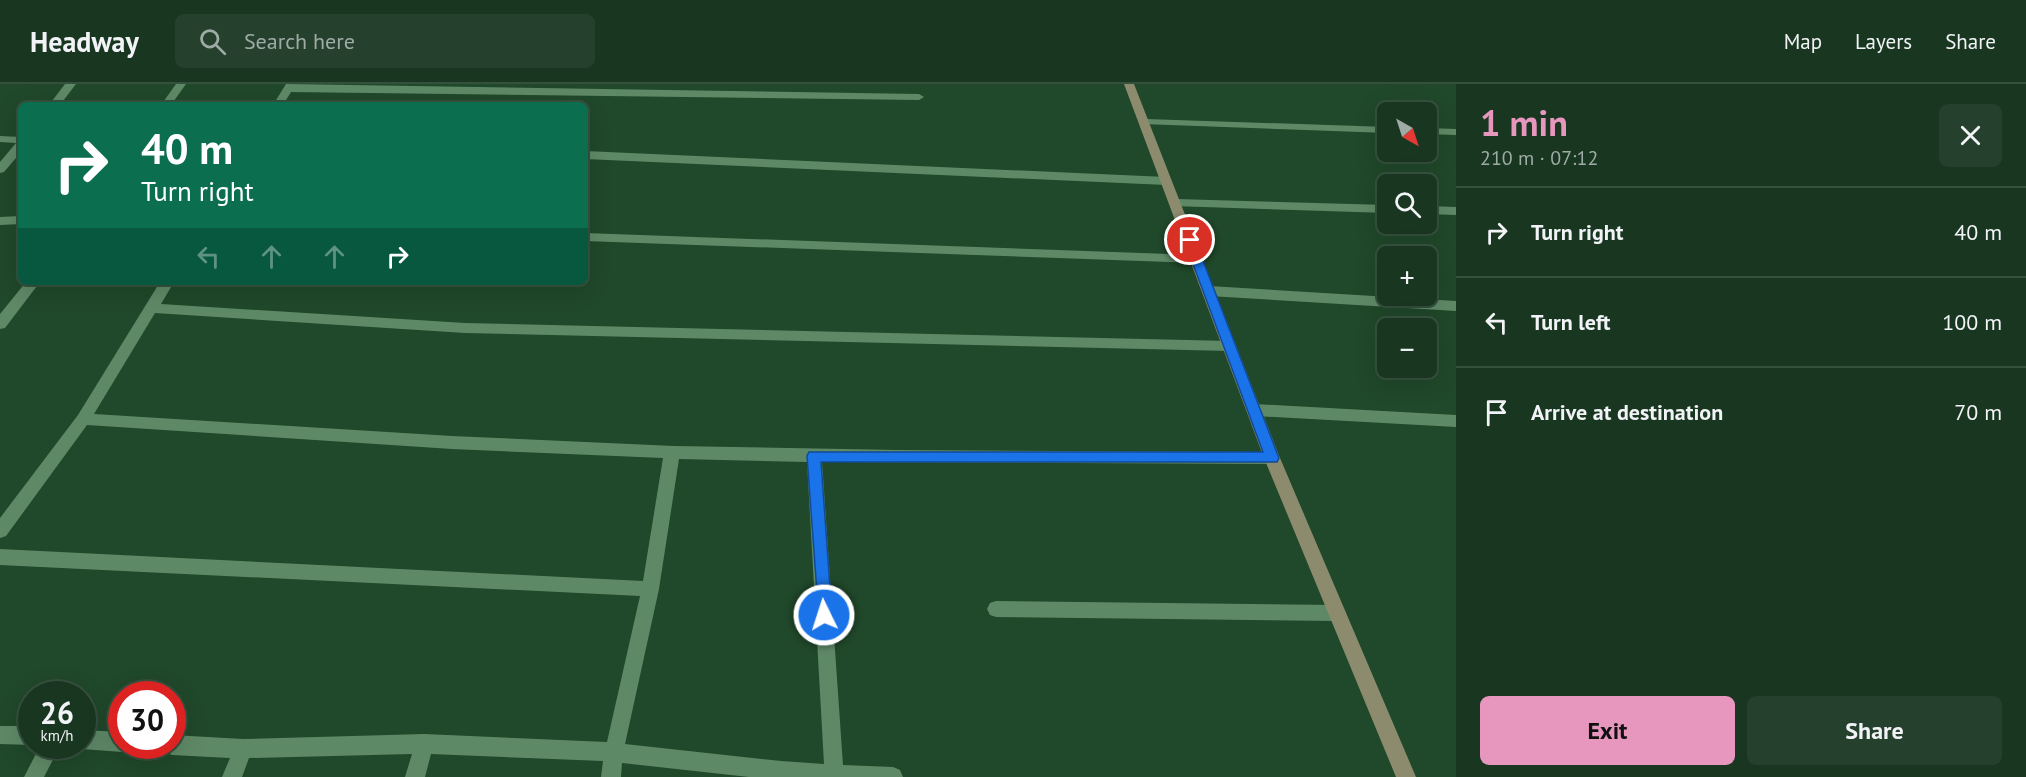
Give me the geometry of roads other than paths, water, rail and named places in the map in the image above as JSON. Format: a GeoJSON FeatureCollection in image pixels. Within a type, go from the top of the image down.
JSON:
{"type":"FeatureCollection","features":[{"type":"Feature","properties":{"kind":"street"},"geometry":{"type":"LineString","coordinates":[[56,102],[71,84]]}},
{"type":"Feature","properties":{"kind":"street"},"geometry":{"type":"LineString","coordinates":[[168,102],[181,84]]}},
{"type":"Feature","properties":{"kind":"street"},"geometry":{"type":"LineString","coordinates":[[872,84],[873,97]]}},
{"type":"Feature","properties":{"kind":"street"},"geometry":{"type":"LineString","coordinates":[[1129,84],[1146,122],[1166,181],[1272,458],[1406,777]]}},
{"type":"Feature","properties":{"kind":"street"},"geometry":{"type":"LineString","coordinates":[[280,102],[290,86],[919,97]]}},
{"type":"Feature","properties":{"kind":"street"},"geometry":{"type":"LineString","coordinates":[[1146,122],[1377,130]]}},
{"type":"Feature","properties":{"kind":"street"},"geometry":{"type":"LineString","coordinates":[[1437,131],[1456,132]]}},
{"type":"Feature","properties":{"kind":"street"},"geometry":{"type":"LineString","coordinates":[[0,139],[18,140]]}},
{"type":"Feature","properties":{"kind":"street"},"geometry":{"type":"LineString","coordinates":[[0,169],[18,148]]}},
{"type":"Feature","properties":{"kind":"street"},"geometry":{"type":"LineString","coordinates":[[588,155],[1166,181]]}},
{"type":"Feature","properties":{"kind":"street"},"geometry":{"type":"LineString","coordinates":[[1176,203],[1377,209]]}},
{"type":"Feature","properties":{"kind":"street"},"geometry":{"type":"LineString","coordinates":[[1437,210],[1456,211]]}},
{"type":"Feature","properties":{"kind":"street"},"geometry":{"type":"LineString","coordinates":[[0,221],[18,220]]}},
{"type":"Feature","properties":{"kind":"street"},"geometry":{"type":"LineString","coordinates":[[588,237],[1197,259]]}},
{"type":"Feature","properties":{"kind":"street"},"geometry":{"type":"LineString","coordinates":[[0,324],[31,285]]}},
{"type":"Feature","properties":{"kind":"street"},"geometry":{"type":"LineString","coordinates":[[0,531],[83,419],[165,285]]}},
{"type":"Feature","properties":{"kind":"street"},"geometry":{"type":"LineString","coordinates":[[1209,291],[1456,306]]}},
{"type":"Feature","properties":{"kind":"street"},"geometry":{"type":"LineString","coordinates":[[152,308],[465,328],[1230,346]]}},
{"type":"Feature","properties":{"kind":"street"},"geometry":{"type":"LineString","coordinates":[[1254,410],[1456,421]]}},
{"type":"Feature","properties":{"kind":"street"},"geometry":{"type":"LineString","coordinates":[[83,419],[672,452],[814,456],[1272,458]]}},
{"type":"Feature","properties":{"kind":"street"},"geometry":{"type":"LineString","coordinates":[[611,777],[614,752],[650,589],[672,452]]}},
{"type":"Feature","properties":{"kind":"street"},"geometry":{"type":"LineString","coordinates":[[814,456],[834,775]]}},
{"type":"Feature","properties":{"kind":"street"},"geometry":{"type":"LineString","coordinates":[[0,557],[650,589]]}},
{"type":"Feature","properties":{"kind":"street"},"geometry":{"type":"LineString","coordinates":[[996,609],[1337,613]]}},
{"type":"Feature","properties":{"kind":"street"},"geometry":{"type":"LineString","coordinates":[[0,735],[18,736]]}},
{"type":"Feature","properties":{"kind":"street"},"geometry":{"type":"LineString","coordinates":[[186,746],[243,749],[424,744],[614,752],[781,774],[893,777]]}},
{"type":"Feature","properties":{"kind":"street"},"geometry":{"type":"LineString","coordinates":[[415,777],[424,744]]}},
{"type":"Feature","properties":{"kind":"street"},"geometry":{"type":"LineString","coordinates":[[232,777],[243,749]]}},
{"type":"Feature","properties":{"kind":"street"},"geometry":{"type":"LineString","coordinates":[[34,777],[44,759]]}}]}
